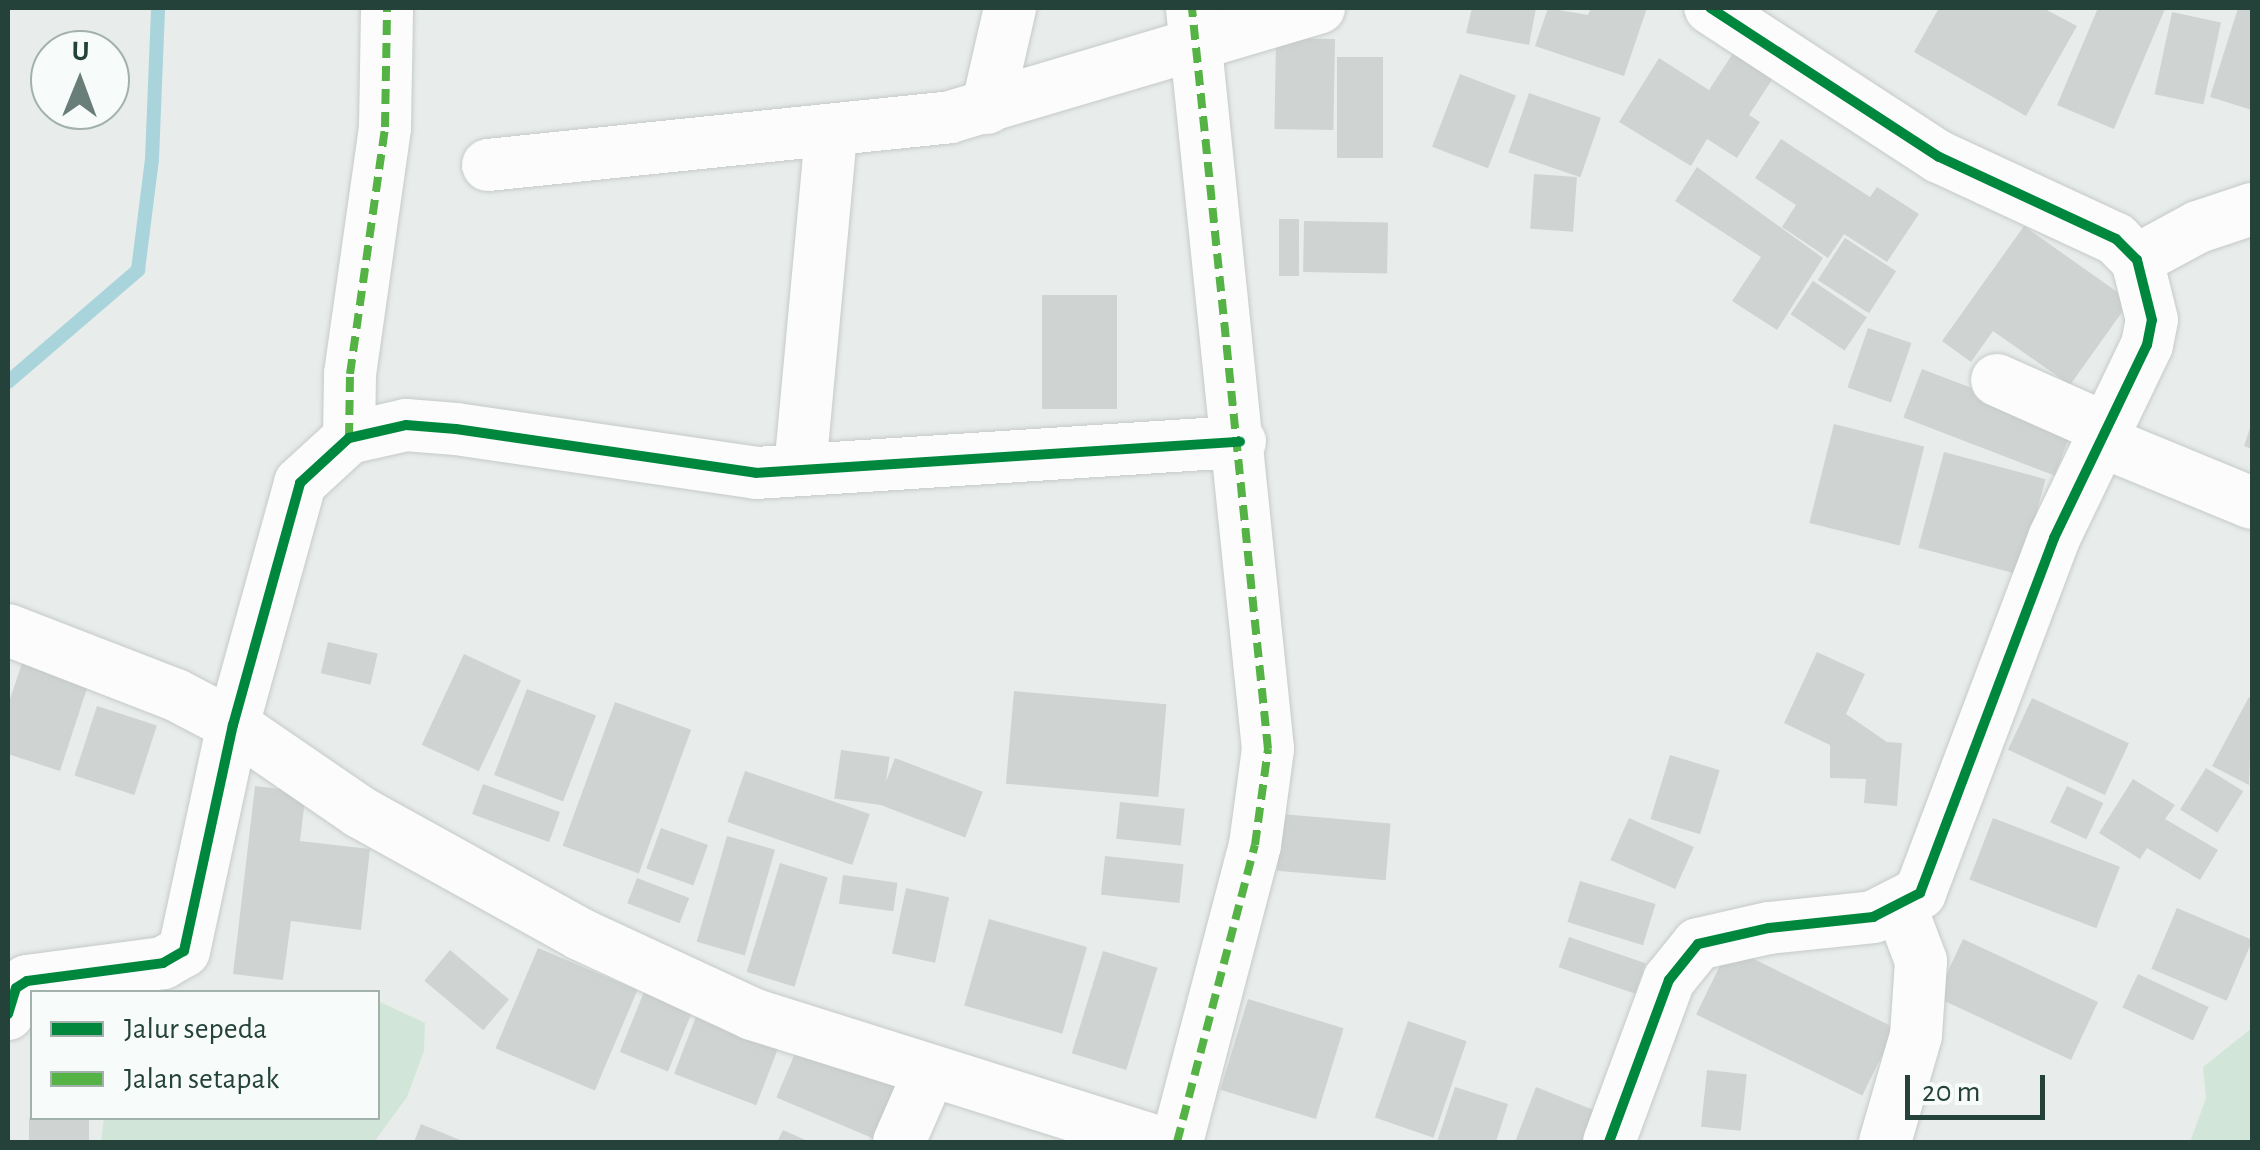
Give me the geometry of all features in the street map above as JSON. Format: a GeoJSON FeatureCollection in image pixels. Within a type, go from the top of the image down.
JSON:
{"type":"FeatureCollection","features":[{"type":"Feature","properties":{"kind":"street"},"geometry":{"type":"LineString","coordinates":[[349,438],[350,374],[384,127],[387,8]]}},
{"type":"Feature","properties":{"kind":"street"},"geometry":{"type":"LineString","coordinates":[[987,108],[1010,8]]}},
{"type":"Feature","properties":{"kind":"street"},"geometry":{"type":"LineString","coordinates":[[488,164],[831,134],[987,108],[1193,28],[1320,8]]}},
{"type":"Feature","properties":{"kind":"street"},"geometry":{"type":"LineString","coordinates":[[1609,1142],[1669,980],[1698,944],[1901,908],[1920,894],[2054,538],[2147,345],[2148,286],[2137,260],[2081,219],[1938,157],[1710,8]]}},
{"type":"Feature","properties":{"kind":"street"},"geometry":{"type":"LineString","coordinates":[[1177,1142],[1255,845],[1268,749],[1240,442],[1193,28]]}},
{"type":"Feature","properties":{"kind":"street"},"geometry":{"type":"LineString","coordinates":[[800,469],[831,134]]}},
{"type":"Feature","properties":{"kind":"street"},"geometry":{"type":"LineString","coordinates":[[2137,260],[2198,227],[2252,209]]}},
{"type":"Feature","properties":{"kind":"street"},"geometry":{"type":"LineString","coordinates":[[1997,380],[2102,434],[2252,503]]}},
{"type":"Feature","properties":{"kind":"street"},"geometry":{"type":"LineString","coordinates":[[8,1014],[16,988],[27,981],[162,963],[184,951],[233,725],[300,483],[316,462],[349,438],[406,425],[695,466],[800,469],[1240,442]]}},
{"type":"Feature","properties":{"kind":"street"},"geometry":{"type":"LineString","coordinates":[[8,630],[176,695],[233,725],[360,812],[580,934],[752,1014],[1157,1142]]}},
{"type":"Feature","properties":{"kind":"street"},"geometry":{"type":"LineString","coordinates":[[1885,1142],[1916,1035],[1921,962],[1901,908]]}},
{"type":"Feature","properties":{"kind":"street"},"geometry":{"type":"LineString","coordinates":[[899,1142],[930,1071]]}},
{"type":"Feature","properties":{"kind":"green space"},"geometry":{"type":"Polygon","coordinates":[[[380,1002],[425,1023],[424,1051],[407,1097],[374,1142],[101,1142],[104,1120],[380,1120],[380,1002]]]}},
{"type":"Feature","properties":{"kind":"green space"},"geometry":{"type":"Polygon","coordinates":[[[2252,1028],[2252,1142],[2190,1142],[2206,1098],[2203,1067],[2252,1028]]]}},
{"type":"Feature","properties":{"kind":"building"},"geometry":{"type":"Polygon","coordinates":[[[1472,8],[1536,8],[1529,45],[1466,33],[1472,8]]]}},
{"type":"Feature","properties":{"kind":"building"},"geometry":{"type":"Polygon","coordinates":[[[1548,8],[1588,15],[1591,8],[1647,8],[1624,76],[1535,46],[1548,8]]]}},
{"type":"Feature","properties":{"kind":"building"},"geometry":{"type":"Polygon","coordinates":[[[1939,8],[2043,8],[2077,26],[2026,116],[1914,52],[1939,8]]]}},
{"type":"Feature","properties":{"kind":"building"},"geometry":{"type":"Polygon","coordinates":[[[2098,8],[2165,9],[2114,129],[2057,105],[2098,8]]]}},
{"type":"Feature","properties":{"kind":"building"},"geometry":{"type":"Polygon","coordinates":[[[2238,8],[2252,8],[2252,110],[2210,97],[2238,8]]]}},
{"type":"Feature","properties":{"kind":"building"},"geometry":{"type":"Polygon","coordinates":[[[2172,12],[2221,22],[2203,105],[2155,94],[2172,12]]]}},
{"type":"Feature","properties":{"kind":"building"},"geometry":{"type":"Polygon","coordinates":[[[1276,38],[1335,39],[1333,130],[1274,129],[1276,38]]]}},
{"type":"Feature","properties":{"kind":"building"},"geometry":{"type":"Polygon","coordinates":[[[1741,41],[1781,66],[1749,115],[1760,122],[1737,158],[1707,139],[1691,166],[1619,122],[1659,58],[1709,90],[1741,41]]]}},
{"type":"Feature","properties":{"kind":"building"},"geometry":{"type":"Polygon","coordinates":[[[1337,57],[1383,57],[1383,158],[1337,158],[1337,57]]]}},
{"type":"Feature","properties":{"kind":"building"},"geometry":{"type":"Polygon","coordinates":[[[1460,74],[1516,96],[1488,168],[1432,147],[1460,74]]]}},
{"type":"Feature","properties":{"kind":"building"},"geometry":{"type":"Polygon","coordinates":[[[1529,93],[1601,118],[1580,177],[1508,153],[1529,93]]]}},
{"type":"Feature","properties":{"kind":"building"},"geometry":{"type":"Polygon","coordinates":[[[1781,139],[1870,197],[1877,187],[1919,214],[1887,262],[1844,234],[1828,258],[1782,227],[1796,205],[1755,178],[1781,139]]]}},
{"type":"Feature","properties":{"kind":"building"},"geometry":{"type":"Polygon","coordinates":[[[1697,167],[1823,258],[1777,330],[1732,301],[1761,257],[1675,201],[1697,167]]]}},
{"type":"Feature","properties":{"kind":"building"},"geometry":{"type":"Polygon","coordinates":[[[1534,174],[1577,177],[1573,232],[1530,229],[1534,174]]]}},
{"type":"Feature","properties":{"kind":"building"},"geometry":{"type":"Polygon","coordinates":[[[1279,219],[1299,219],[1299,276],[1279,276],[1279,219]]]}},
{"type":"Feature","properties":{"kind":"building"},"geometry":{"type":"Polygon","coordinates":[[[1304,221],[1388,222],[1387,273],[1303,272],[1304,221]]]}},
{"type":"Feature","properties":{"kind":"building"},"geometry":{"type":"Polygon","coordinates":[[[2024,226],[2130,301],[2070,385],[1993,331],[1971,362],[1942,341],[2024,226]]]}},
{"type":"Feature","properties":{"kind":"building"},"geometry":{"type":"Polygon","coordinates":[[[1845,238],[1896,271],[1869,313],[1818,280],[1845,238]]]}},
{"type":"Feature","properties":{"kind":"building"},"geometry":{"type":"Polygon","coordinates":[[[1813,281],[1867,317],[1845,351],[1791,314],[1813,281]]]}},
{"type":"Feature","properties":{"kind":"building"},"geometry":{"type":"Polygon","coordinates":[[[1042,295],[1117,295],[1117,409],[1042,409],[1042,295]]]}},
{"type":"Feature","properties":{"kind":"building"},"geometry":{"type":"Polygon","coordinates":[[[1868,328],[1911,343],[1891,403],[1847,388],[1868,328]]]}},
{"type":"Feature","properties":{"kind":"building"},"geometry":{"type":"Polygon","coordinates":[[[1922,369],[2073,427],[2055,476],[1903,418],[1922,369]]]}},
{"type":"Feature","properties":{"kind":"building"},"geometry":{"type":"Polygon","coordinates":[[[2252,422],[2252,449],[2244,446],[2252,422]]]}},
{"type":"Feature","properties":{"kind":"building"},"geometry":{"type":"Polygon","coordinates":[[[1834,424],[1924,446],[1900,545],[1809,523],[1834,424]]]}},
{"type":"Feature","properties":{"kind":"building"},"geometry":{"type":"Polygon","coordinates":[[[1944,452],[2045,479],[2020,575],[1918,548],[1944,452]]]}},
{"type":"Feature","properties":{"kind":"building"},"geometry":{"type":"Polygon","coordinates":[[[328,642],[378,653],[370,685],[321,673],[328,642]]]}},
{"type":"Feature","properties":{"kind":"building"},"geometry":{"type":"Polygon","coordinates":[[[1817,652],[1865,674],[1846,714],[1887,742],[1902,743],[1897,806],[1864,803],[1866,779],[1830,778],[1830,745],[1784,723],[1817,652]]]}},
{"type":"Feature","properties":{"kind":"building"},"geometry":{"type":"Polygon","coordinates":[[[25,654],[91,676],[60,771],[8,754],[8,705],[25,654]]]}},
{"type":"Feature","properties":{"kind":"building"},"geometry":{"type":"Polygon","coordinates":[[[464,654],[521,681],[479,771],[422,745],[464,654]]]}},
{"type":"Feature","properties":{"kind":"building"},"geometry":{"type":"Polygon","coordinates":[[[527,689],[596,716],[563,801],[494,775],[527,689]]]}},
{"type":"Feature","properties":{"kind":"building"},"geometry":{"type":"Polygon","coordinates":[[[1014,691],[1166,704],[1158,797],[1006,784],[1014,691]]]}},
{"type":"Feature","properties":{"kind":"building"},"geometry":{"type":"Polygon","coordinates":[[[2249,697],[2252,699],[2249,785],[2212,766],[2249,697]]]}},
{"type":"Feature","properties":{"kind":"building"},"geometry":{"type":"Polygon","coordinates":[[[2032,698],[2129,743],[2105,795],[2008,750],[2032,698]]]}},
{"type":"Feature","properties":{"kind":"building"},"geometry":{"type":"Polygon","coordinates":[[[615,702],[691,730],[639,873],[563,846],[615,702]]]}},
{"type":"Feature","properties":{"kind":"building"},"geometry":{"type":"Polygon","coordinates":[[[97,706],[157,725],[134,795],[74,775],[97,706]]]}},
{"type":"Feature","properties":{"kind":"building"},"geometry":{"type":"Polygon","coordinates":[[[841,750],[890,757],[883,805],[834,799],[841,750]]]}},
{"type":"Feature","properties":{"kind":"building"},"geometry":{"type":"Polygon","coordinates":[[[1670,755],[1720,770],[1700,834],[1650,819],[1670,755]]]}},
{"type":"Feature","properties":{"kind":"building"},"geometry":{"type":"Polygon","coordinates":[[[895,758],[983,792],[965,837],[877,804],[895,758]]]}},
{"type":"Feature","properties":{"kind":"building"},"geometry":{"type":"Polygon","coordinates":[[[2206,768],[2243,791],[2217,833],[2180,810],[2206,768]]]}},
{"type":"Feature","properties":{"kind":"building"},"geometry":{"type":"Polygon","coordinates":[[[745,771],[870,814],[852,865],[727,822],[745,771]]]}},
{"type":"Feature","properties":{"kind":"building"},"geometry":{"type":"Polygon","coordinates":[[[2133,779],[2175,805],[2165,819],[2218,850],[2200,880],[2147,848],[2140,859],[2099,833],[2133,779]]]}},
{"type":"Feature","properties":{"kind":"building"},"geometry":{"type":"Polygon","coordinates":[[[483,784],[560,812],[549,842],[472,814],[483,784]]]}},
{"type":"Feature","properties":{"kind":"building"},"geometry":{"type":"Polygon","coordinates":[[[255,786],[306,792],[300,841],[370,849],[361,930],[291,921],[283,980],[233,974],[255,786]]]}},
{"type":"Feature","properties":{"kind":"building"},"geometry":{"type":"Polygon","coordinates":[[[2067,786],[2103,803],[2086,839],[2050,822],[2067,786]]]}},
{"type":"Feature","properties":{"kind":"building"},"geometry":{"type":"Polygon","coordinates":[[[1120,802],[1185,809],[1181,846],[1116,839],[1120,802]]]}},
{"type":"Feature","properties":{"kind":"building"},"geometry":{"type":"Polygon","coordinates":[[[1282,814],[1391,823],[1386,880],[1277,871],[1282,814]]]}},
{"type":"Feature","properties":{"kind":"building"},"geometry":{"type":"Polygon","coordinates":[[[1629,818],[1694,847],[1675,889],[1610,860],[1629,818]]]}},
{"type":"Feature","properties":{"kind":"building"},"geometry":{"type":"Polygon","coordinates":[[[1993,818],[2120,867],[2096,928],[1969,880],[1993,818]]]}},
{"type":"Feature","properties":{"kind":"building"},"geometry":{"type":"Polygon","coordinates":[[[661,828],[708,845],[693,886],[646,868],[661,828]]]}},
{"type":"Feature","properties":{"kind":"building"},"geometry":{"type":"Polygon","coordinates":[[[727,836],[775,850],[745,956],[697,942],[727,836]]]}},
{"type":"Feature","properties":{"kind":"building"},"geometry":{"type":"Polygon","coordinates":[[[1105,856],[1184,864],[1179,903],[1101,895],[1105,856]]]}},
{"type":"Feature","properties":{"kind":"building"},"geometry":{"type":"Polygon","coordinates":[[[780,863],[828,878],[794,987],[747,972],[780,863]]]}},
{"type":"Feature","properties":{"kind":"building"},"geometry":{"type":"Polygon","coordinates":[[[843,875],[897,883],[893,911],[839,904],[843,875]]]}},
{"type":"Feature","properties":{"kind":"building"},"geometry":{"type":"Polygon","coordinates":[[[637,878],[689,898],[680,923],[627,903],[637,878]]]}},
{"type":"Feature","properties":{"kind":"building"},"geometry":{"type":"Polygon","coordinates":[[[1580,881],[1656,904],[1643,945],[1567,922],[1580,881]]]}},
{"type":"Feature","properties":{"kind":"building"},"geometry":{"type":"Polygon","coordinates":[[[906,888],[949,897],[935,963],[892,954],[906,888]]]}},
{"type":"Feature","properties":{"kind":"building"},"geometry":{"type":"Polygon","coordinates":[[[2177,908],[2252,940],[2227,1001],[2151,969],[2177,908]]]}},
{"type":"Feature","properties":{"kind":"building"},"geometry":{"type":"Polygon","coordinates":[[[989,919],[1087,947],[1062,1034],[964,1006],[989,919]]]}},
{"type":"Feature","properties":{"kind":"building"},"geometry":{"type":"Polygon","coordinates":[[[1569,937],[1646,963],[1635,994],[1559,967],[1569,937]]]}},
{"type":"Feature","properties":{"kind":"building"},"geometry":{"type":"Polygon","coordinates":[[[1963,939],[2098,1002],[2071,1060],[1936,997],[1963,939]]]}},
{"type":"Feature","properties":{"kind":"building"},"geometry":{"type":"Polygon","coordinates":[[[1729,947],[1895,1028],[1862,1096],[1696,1014],[1729,947]]]}},
{"type":"Feature","properties":{"kind":"building"},"geometry":{"type":"Polygon","coordinates":[[[538,948],[637,990],[595,1091],[495,1048],[538,948]]]}},
{"type":"Feature","properties":{"kind":"building"},"geometry":{"type":"Polygon","coordinates":[[[450,950],[509,999],[483,1030],[424,981],[450,950]]]}},
{"type":"Feature","properties":{"kind":"building"},"geometry":{"type":"Polygon","coordinates":[[[1103,951],[1158,968],[1126,1070],[1072,1053],[1103,951]]]}},
{"type":"Feature","properties":{"kind":"building"},"geometry":{"type":"Polygon","coordinates":[[[2138,974],[2209,1007],[2193,1040],[2122,1008],[2138,974]]]}},
{"type":"Feature","properties":{"kind":"building"},"geometry":{"type":"Polygon","coordinates":[[[646,987],[694,1006],[668,1071],[620,1052],[646,987]]]}},
{"type":"Feature","properties":{"kind":"building"},"geometry":{"type":"Polygon","coordinates":[[[1248,999],[1344,1028],[1316,1119],[1220,1090],[1248,999]]]}},
{"type":"Feature","properties":{"kind":"building"},"geometry":{"type":"Polygon","coordinates":[[[697,1014],[779,1046],[756,1105],[674,1074],[697,1014]]]}},
{"type":"Feature","properties":{"kind":"building"},"geometry":{"type":"Polygon","coordinates":[[[1408,1021],[1467,1041],[1433,1138],[1375,1117],[1408,1021]]]}},
{"type":"Feature","properties":{"kind":"building"},"geometry":{"type":"Polygon","coordinates":[[[799,1044],[907,1090],[885,1142],[776,1097],[799,1044]]]}},
{"type":"Feature","properties":{"kind":"building"},"geometry":{"type":"Polygon","coordinates":[[[1707,1070],[1747,1074],[1741,1131],[1701,1127],[1707,1070]]]}},
{"type":"Feature","properties":{"kind":"building"},"geometry":{"type":"Polygon","coordinates":[[[1455,1087],[1508,1104],[1496,1142],[1437,1142],[1455,1087]]]}},
{"type":"Feature","properties":{"kind":"building"},"geometry":{"type":"Polygon","coordinates":[[[1536,1087],[1601,1113],[1589,1142],[1515,1142],[1536,1087]]]}},
{"type":"Feature","properties":{"kind":"building"},"geometry":{"type":"Polygon","coordinates":[[[29,1118],[89,1120],[89,1142],[29,1142],[29,1118]]]}},
{"type":"Feature","properties":{"kind":"building"},"geometry":{"type":"Polygon","coordinates":[[[421,1124],[465,1142],[414,1142],[421,1124]]]}},
{"type":"Feature","properties":{"kind":"building"},"geometry":{"type":"Polygon","coordinates":[[[783,1130],[810,1142],[777,1142],[783,1130]]]}},
{"type":"Feature","properties":{"kind":"waterway"},"geometry":{"type":"LineString","coordinates":[[8,382],[138,270],[152,159],[158,8]]}},
{"type":"Feature","properties":{"kind":"marked path"},"geometry":{"type":"LineString","coordinates":[[349,438],[350,374],[385,127],[387,8]]}},
{"type":"Feature","properties":{"kind":"marked path"},"geometry":{"type":"LineString","coordinates":[[1177,1142],[1255,845],[1268,749],[1192,8]]}},
{"type":"Feature","properties":{"kind":"cycle path"},"geometry":{"type":"LineString","coordinates":[[1609,1142],[1669,980],[1698,944],[1769,928],[1873,917],[1920,893],[2054,538],[2147,345],[2152,320],[2137,260],[2116,239],[1939,157],[1710,8]]}},
{"type":"Feature","properties":{"kind":"cycle path"},"geometry":{"type":"LineString","coordinates":[[8,1014],[16,988],[27,981],[163,963],[184,951],[233,725],[300,483],[349,438],[406,425],[456,429],[756,473],[1240,442]]}}]}
